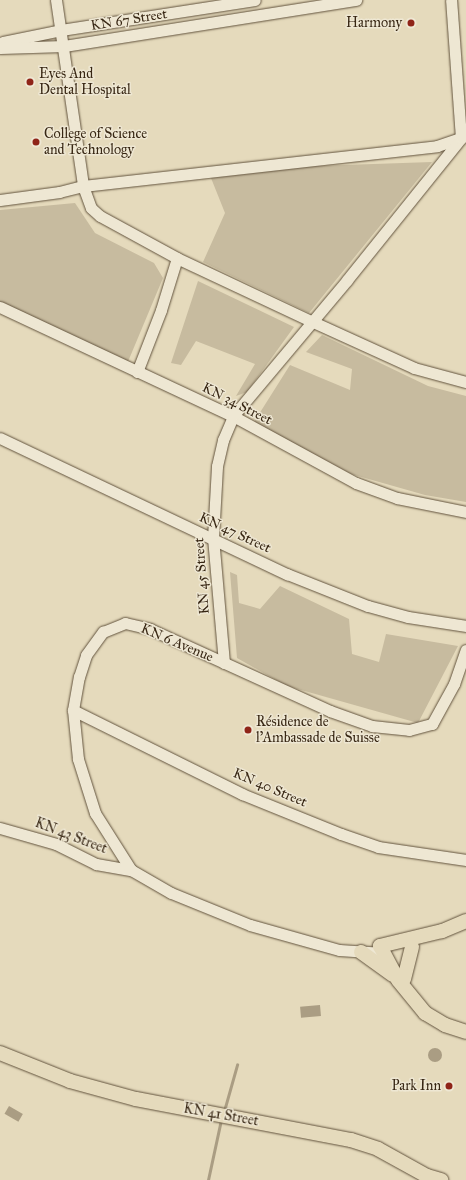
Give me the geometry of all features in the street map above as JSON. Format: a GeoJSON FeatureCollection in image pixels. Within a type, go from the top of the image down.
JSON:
{"type":"FeatureCollection","features":[{"type":"Feature","properties":{"kind":"main road","name":"KN 6 Avenue"},"geometry":{"type":"LineString","coordinates":[[386,949],[442,931],[466,921]]}},
{"type":"Feature","properties":{"kind":"main road","name":"KN 6 Avenue"},"geometry":{"type":"LineString","coordinates":[[386,949],[412,947],[466,929]]}},
{"type":"Feature","properties":{"kind":"main road"},"geometry":{"type":"LineString","coordinates":[[401,979],[412,947]]}},
{"type":"Feature","properties":{"kind":"main road"},"geometry":{"type":"LineString","coordinates":[[386,949],[401,979],[433,1018],[453,1029],[466,1032]]}},
{"type":"Feature","properties":{"kind":"main road"},"geometry":{"type":"LineString","coordinates":[[360,952],[401,979]]}},
{"type":"Feature","properties":{"kind":"main road","name":"KN 41 Street"},"geometry":{"type":"LineString","coordinates":[[0,1053],[70,1081],[136,1099],[351,1140],[378,1149],[427,1176],[441,1180]]}},
{"type":"Feature","properties":{"kind":"street"},"geometry":{"type":"LineString","coordinates":[[56,0],[64,46],[83,186],[91,208],[100,216],[177,258],[414,368],[466,382]]}},
{"type":"Feature","properties":{"kind":"street","name":"KN 67 Street"},"geometry":{"type":"LineString","coordinates":[[0,43],[61,30],[255,0]]}},
{"type":"Feature","properties":{"kind":"street","name":"KN 67 Street"},"geometry":{"type":"LineString","coordinates":[[0,48],[64,46],[356,0]]}},
{"type":"Feature","properties":{"kind":"street"},"geometry":{"type":"LineString","coordinates":[[0,200],[59,192],[83,186],[437,146],[463,138],[451,0]]}},
{"type":"Feature","properties":{"kind":"street","name":"KN 45 Street"},"geometry":{"type":"LineString","coordinates":[[224,663],[213,538],[217,466],[223,440],[233,416],[463,138]]}},
{"type":"Feature","properties":{"kind":"street"},"geometry":{"type":"LineString","coordinates":[[137,372],[161,310],[177,258]]}},
{"type":"Feature","properties":{"kind":"street","name":"KN 34 Street"},"geometry":{"type":"LineString","coordinates":[[0,307],[233,416],[356,483],[397,498],[466,512]]}},
{"type":"Feature","properties":{"kind":"street","name":"KN 47 Street"},"geometry":{"type":"LineString","coordinates":[[0,438],[287,574],[368,606],[408,618],[466,626]]}},
{"type":"Feature","properties":{"kind":"street","name":"KN 6 Avenue"},"geometry":{"type":"LineString","coordinates":[[386,949],[360,952],[324,946],[236,919],[171,893],[131,870],[95,813],[78,759],[73,710],[86,655],[103,632],[125,623],[150,629],[330,711],[372,726],[409,730],[432,724],[454,684],[466,650]]}},
{"type":"Feature","properties":{"kind":"street","name":"KN 40 Street"},"geometry":{"type":"LineString","coordinates":[[73,710],[242,794],[341,834],[378,847],[466,860]]}},
{"type":"Feature","properties":{"kind":"street","name":"KN 43 Street"},"geometry":{"type":"LineString","coordinates":[[0,828],[56,844],[96,864],[131,870]]}},
{"type":"Feature","properties":{"kind":"street","name":"KN 6 Avenue"},"geometry":{"type":"LineString","coordinates":[[324,946],[386,949]]}},
{"type":"Feature","properties":{"kind":"shaded area"},"geometry":{"type":"Polygon","coordinates":[[[432,162],[309,313],[203,262],[225,213],[211,178],[315,166],[432,162]]]}},
{"type":"Feature","properties":{"kind":"shaded area"},"geometry":{"type":"Polygon","coordinates":[[[75,203],[95,233],[154,263],[163,278],[127,364],[0,303],[0,210],[75,203]]]}},
{"type":"Feature","properties":{"kind":"shaded area"},"geometry":{"type":"Polygon","coordinates":[[[198,281],[294,327],[247,392],[236,396],[255,364],[196,341],[181,365],[171,363],[198,281]]]}},
{"type":"Feature","properties":{"kind":"shaded area"},"geometry":{"type":"Polygon","coordinates":[[[322,335],[428,386],[466,396],[466,502],[425,495],[351,474],[254,422],[290,365],[350,390],[352,369],[306,352],[322,335]]]}},
{"type":"Feature","properties":{"kind":"shaded area"},"geometry":{"type":"Polygon","coordinates":[[[230,572],[237,575],[239,603],[260,609],[280,586],[349,619],[352,654],[379,662],[386,634],[458,646],[418,723],[287,686],[237,658],[230,572]]]}},
{"type":"Feature","properties":{"kind":"shaded area"},"geometry":{"type":"Polygon","coordinates":[[[320,1005],[321,1016],[301,1018],[300,1007],[320,1005]]]}},
{"type":"Feature","properties":{"kind":"shaded area"},"geometry":{"type":"Polygon","coordinates":[[[435,1048],[440,1050],[442,1055],[440,1060],[435,1062],[430,1060],[428,1055],[430,1050],[435,1048]]]}},
{"type":"Feature","properties":{"kind":"shaded area"},"geometry":{"type":"Polygon","coordinates":[[[9,1106],[23,1114],[18,1122],[4,1114],[9,1106]]]}},
{"type":"Feature","properties":{"kind":"waterway"},"geometry":{"type":"LineString","coordinates":[[224,1111],[237,1065]]}},
{"type":"Feature","properties":{"kind":"waterway"},"geometry":{"type":"LineString","coordinates":[[208,1180],[221,1120]]}},
{"type":"Feature","properties":{"kind":"place","name":"Harmony"},"geometry":{"type":"Point","coordinates":[411,23]}},
{"type":"Feature","properties":{"kind":"place","name":"Eyes And Dental Hospital"},"geometry":{"type":"Point","coordinates":[30,82]}},
{"type":"Feature","properties":{"kind":"place","name":"College of Science and Technology"},"geometry":{"type":"Point","coordinates":[36,142]}},
{"type":"Feature","properties":{"kind":"place","name":"Résidence de l'Ambassade de Suisse"},"geometry":{"type":"Point","coordinates":[248,730]}},
{"type":"Feature","properties":{"kind":"place","name":"Park Inn"},"geometry":{"type":"Point","coordinates":[449,1086]}}]}
